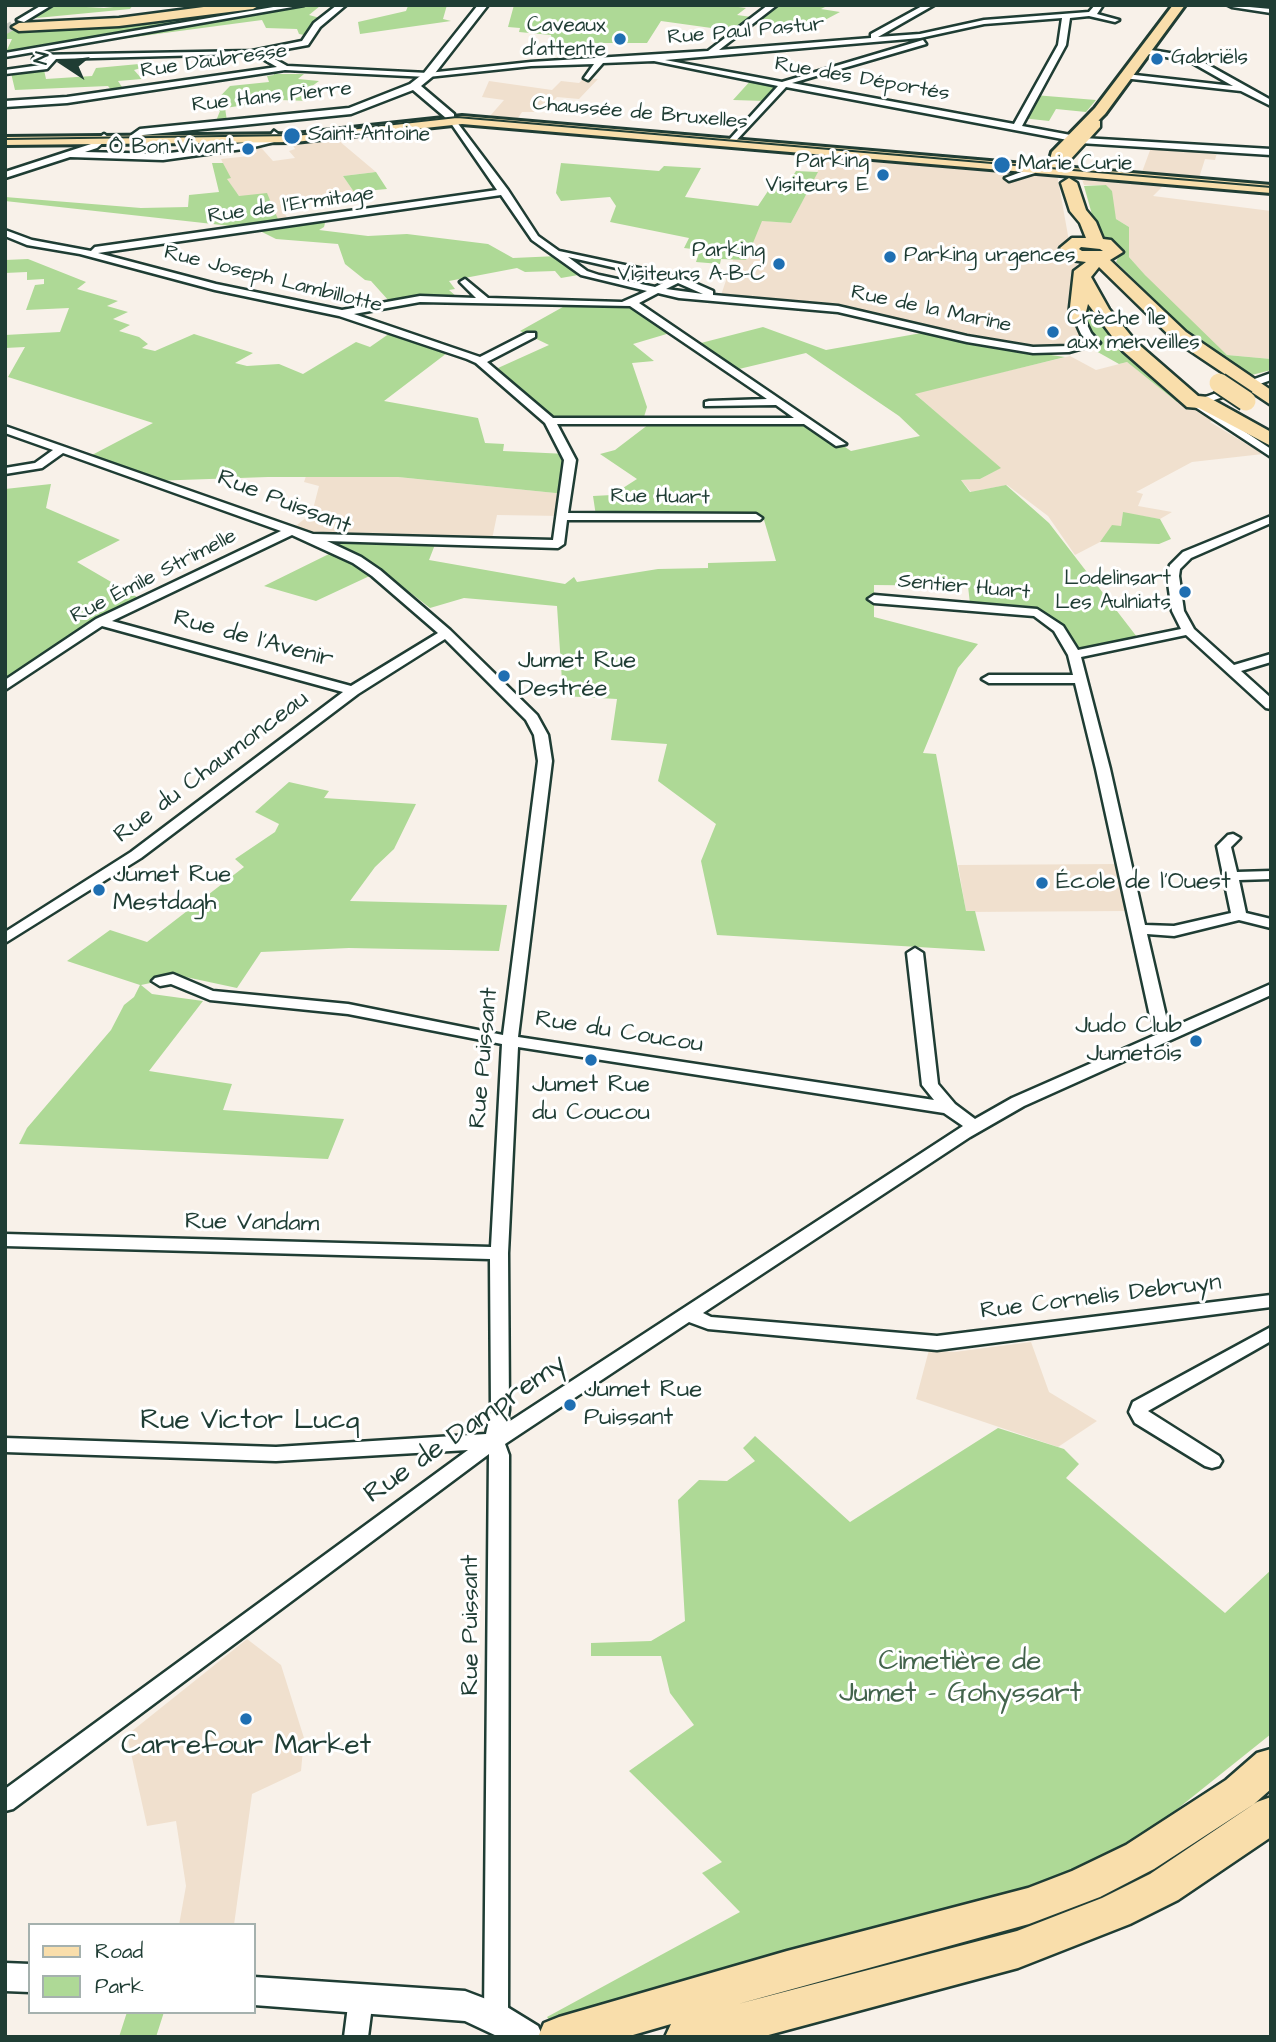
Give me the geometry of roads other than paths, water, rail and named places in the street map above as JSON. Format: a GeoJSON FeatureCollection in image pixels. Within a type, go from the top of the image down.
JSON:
{"type":"FeatureCollection","features":[{"type":"Feature","properties":{"kind":"highway"},"geometry":{"type":"LineString","coordinates":[[17,24],[172,5]]}},
{"type":"Feature","properties":{"kind":"highway"},"geometry":{"type":"LineString","coordinates":[[17,24],[198,5]]}},
{"type":"Feature","properties":{"kind":"highway"},"geometry":{"type":"LineString","coordinates":[[17,24],[92,22],[220,5]]}},
{"type":"Feature","properties":{"kind":"highway"},"geometry":{"type":"LineString","coordinates":[[17,24],[119,22],[253,5]]}},
{"type":"Feature","properties":{"kind":"highway"},"geometry":{"type":"LineString","coordinates":[[1087,128],[1065,170],[1080,218],[1096,242]]}},
{"type":"Feature","properties":{"kind":"highway"},"geometry":{"type":"LineString","coordinates":[[1075,242],[1080,218]]}},
{"type":"Feature","properties":{"kind":"highway"},"geometry":{"type":"LineString","coordinates":[[1078,316],[1092,273],[1114,252],[1112,248],[1096,242],[1075,242],[1069,246],[1070,251],[1092,273],[1119,303]]}},
{"type":"Feature","properties":{"kind":"highway"},"geometry":{"type":"LineString","coordinates":[[1092,273],[1104,269],[1127,300],[1181,348],[1259,398]]}},
{"type":"Feature","properties":{"kind":"highway"},"geometry":{"type":"LineString","coordinates":[[1092,273],[1180,336],[1259,398],[1271,416]]}},
{"type":"Feature","properties":{"kind":"highway"},"geometry":{"type":"LineString","coordinates":[[1092,273],[1130,347],[1198,402],[1271,440]]}},
{"type":"Feature","properties":{"kind":"highway"},"geometry":{"type":"LineString","coordinates":[[1155,337],[1259,398]]}},
{"type":"Feature","properties":{"kind":"highway"},"geometry":{"type":"LineString","coordinates":[[559,2037],[1052,1897],[1140,1857],[1240,1792],[1271,1765]]}},
{"type":"Feature","properties":{"kind":"highway"},"geometry":{"type":"LineString","coordinates":[[687,2037],[1018,1949],[1116,1911],[1164,1887],[1271,1814]]}},
{"type":"Feature","properties":{"kind":"main road"},"geometry":{"type":"LineString","coordinates":[[1087,128],[1177,6]]}},
{"type":"Feature","properties":{"kind":"main road","name":"Chaussée de Bruxelles"},"geometry":{"type":"LineString","coordinates":[[5,139],[312,136],[450,118],[1271,188]]}},
{"type":"Feature","properties":{"kind":"main road","name":"Chaussée de Bruxelles"},"geometry":{"type":"LineString","coordinates":[[103,138],[274,136]]}},
{"type":"Feature","properties":{"kind":"main road","name":"Chaussée de Bruxelles"},"geometry":{"type":"LineString","coordinates":[[732,141],[1032,171],[1065,170]]}},
{"type":"Feature","properties":{"kind":"street"},"geometry":{"type":"LineString","coordinates":[[17,24],[48,5]]}},
{"type":"Feature","properties":{"kind":"street"},"geometry":{"type":"LineString","coordinates":[[6,57],[51,46],[300,5]]}},
{"type":"Feature","properties":{"kind":"street"},"geometry":{"type":"LineString","coordinates":[[6,57],[253,52],[305,43],[317,25],[342,5]]}},
{"type":"Feature","properties":{"kind":"street","name":"Rue Hans Pierre"},"geometry":{"type":"LineString","coordinates":[[134,138],[140,132],[351,111],[414,86],[428,75],[483,5]]}},
{"type":"Feature","properties":{"kind":"street"},"geometry":{"type":"LineString","coordinates":[[711,53],[773,5]]}},
{"type":"Feature","properties":{"kind":"street"},"geometry":{"type":"LineString","coordinates":[[870,39],[930,5]]}},
{"type":"Feature","properties":{"kind":"street"},"geometry":{"type":"LineString","coordinates":[[1089,14],[1094,13],[1099,5]]}},
{"type":"Feature","properties":{"kind":"street"},"geometry":{"type":"LineString","coordinates":[[1233,5],[1271,11]]}},
{"type":"Feature","properties":{"kind":"street"},"geometry":{"type":"LineString","coordinates":[[1249,8],[1251,12],[1271,18]]}},
{"type":"Feature","properties":{"kind":"street","name":"Rue Paul Pastur"},"geometry":{"type":"LineString","coordinates":[[428,75],[646,59],[944,32],[984,22],[1089,14],[1115,20]]}},
{"type":"Feature","properties":{"kind":"street"},"geometry":{"type":"LineString","coordinates":[[1017,127],[1062,45],[1066,16]]}},
{"type":"Feature","properties":{"kind":"street"},"geometry":{"type":"LineString","coordinates":[[732,141],[785,83],[930,40],[944,32]]}},
{"type":"Feature","properties":{"kind":"street"},"geometry":{"type":"LineString","coordinates":[[1145,51],[1191,59],[1271,104]]}},
{"type":"Feature","properties":{"kind":"street"},"geometry":{"type":"LineString","coordinates":[[253,52],[285,68]]}},
{"type":"Feature","properties":{"kind":"street"},"geometry":{"type":"LineString","coordinates":[[25,53],[39,56]]}},
{"type":"Feature","properties":{"kind":"street"},"geometry":{"type":"LineString","coordinates":[[5,72],[44,67],[53,57]]}},
{"type":"Feature","properties":{"kind":"street","name":"Rue des Déportés"},"geometry":{"type":"LineString","coordinates":[[646,59],[1017,127],[1087,128],[1271,152]]}},
{"type":"Feature","properties":{"kind":"street"},"geometry":{"type":"LineString","coordinates":[[588,78],[601,61]]}},
{"type":"Feature","properties":{"kind":"street","name":"Rue Daubresse"},"geometry":{"type":"LineString","coordinates":[[5,104],[72,99],[285,68],[428,75]]}},
{"type":"Feature","properties":{"kind":"street"},"geometry":{"type":"LineString","coordinates":[[1126,76],[1247,90]]}},
{"type":"Feature","properties":{"kind":"street"},"geometry":{"type":"LineString","coordinates":[[414,86],[450,118],[505,192],[535,238],[558,252]]}},
{"type":"Feature","properties":{"kind":"street"},"geometry":{"type":"LineString","coordinates":[[69,154],[163,157],[254,144],[274,136]]}},
{"type":"Feature","properties":{"kind":"street"},"geometry":{"type":"LineString","coordinates":[[5,175],[94,146],[103,138]]}},
{"type":"Feature","properties":{"kind":"street"},"geometry":{"type":"LineString","coordinates":[[1009,178],[1032,171]]}},
{"type":"Feature","properties":{"kind":"street","name":"Rue de l'Ermitage"},"geometry":{"type":"LineString","coordinates":[[81,251],[505,192]]}},
{"type":"Feature","properties":{"kind":"street","name":"Rue Joseph Lambillotte"},"geometry":{"type":"LineString","coordinates":[[5,233],[30,243],[81,251],[215,287],[341,313],[480,361],[550,421],[570,460],[558,544],[309,537]]}},
{"type":"Feature","properties":{"kind":"street","name":"Rue de la Marine"},"geometry":{"type":"LineString","coordinates":[[558,252],[678,279],[724,299]]}},
{"type":"Feature","properties":{"kind":"street","name":"Rue de la Marine"},"geometry":{"type":"LineString","coordinates":[[558,252],[584,273],[657,290],[838,309],[967,340],[1046,351],[1069,349],[1096,342],[1086,334],[1078,316]]}},
{"type":"Feature","properties":{"kind":"street"},"geometry":{"type":"LineString","coordinates":[[341,313],[420,299],[632,303],[678,279]]}},
{"type":"Feature","properties":{"kind":"street"},"geometry":{"type":"LineString","coordinates":[[465,282],[485,301]]}},
{"type":"Feature","properties":{"kind":"street"},"geometry":{"type":"LineString","coordinates":[[712,308],[707,306],[724,299]]}},
{"type":"Feature","properties":{"kind":"street"},"geometry":{"type":"LineString","coordinates":[[632,303],[840,444]]}},
{"type":"Feature","properties":{"kind":"street"},"geometry":{"type":"LineString","coordinates":[[480,361],[531,335]]}},
{"type":"Feature","properties":{"kind":"street"},"geometry":{"type":"LineString","coordinates":[[1198,402],[1259,398],[1271,376]]}},
{"type":"Feature","properties":{"kind":"street"},"geometry":{"type":"LineString","coordinates":[[709,404],[778,402]]}},
{"type":"Feature","properties":{"kind":"street"},"geometry":{"type":"LineString","coordinates":[[1198,402],[1271,454]]}},
{"type":"Feature","properties":{"kind":"street"},"geometry":{"type":"LineString","coordinates":[[550,421],[806,421]]}},
{"type":"Feature","properties":{"kind":"street","name":"Rue Puissant"},"geometry":{"type":"LineString","coordinates":[[5,429],[288,532],[309,537],[376,573],[446,633],[532,718],[541,735],[545,761],[510,1041],[499,1253],[500,1410],[494,1441],[499,1455],[496,2017]]}},
{"type":"Feature","properties":{"kind":"street"},"geometry":{"type":"LineString","coordinates":[[5,471],[38,466],[62,449]]}},
{"type":"Feature","properties":{"kind":"street","name":"Rue Huart"},"geometry":{"type":"LineString","coordinates":[[562,516],[756,518]]}},
{"type":"Feature","properties":{"kind":"street"},"geometry":{"type":"LineString","coordinates":[[1271,519],[1187,555],[1174,568],[1178,611],[1189,631],[1271,705]]}},
{"type":"Feature","properties":{"kind":"street","name":"Rue Émile Strimelle"},"geometry":{"type":"LineString","coordinates":[[5,686],[100,622],[288,532]]}},
{"type":"Feature","properties":{"kind":"street","name":"Sentier Huart"},"geometry":{"type":"LineString","coordinates":[[874,599],[1037,613],[1059,629],[1073,655],[1080,679],[1158,1016],[1168,1034]]}},
{"type":"Feature","properties":{"kind":"street","name":"Rue de l'Avenir"},"geometry":{"type":"LineString","coordinates":[[100,622],[353,691]]}},
{"type":"Feature","properties":{"kind":"street"},"geometry":{"type":"LineString","coordinates":[[1073,655],[1189,631]]}},
{"type":"Feature","properties":{"kind":"street","name":"Rue du Chaumonceau"},"geometry":{"type":"LineString","coordinates":[[5,939],[136,855],[353,691],[446,633]]}},
{"type":"Feature","properties":{"kind":"street"},"geometry":{"type":"LineString","coordinates":[[1233,670],[1271,658]]}},
{"type":"Feature","properties":{"kind":"street"},"geometry":{"type":"LineString","coordinates":[[989,679],[1080,679]]}},
{"type":"Feature","properties":{"kind":"street"},"geometry":{"type":"LineString","coordinates":[[1233,838],[1224,846],[1239,916]]}},
{"type":"Feature","properties":{"kind":"street"},"geometry":{"type":"LineString","coordinates":[[1232,876],[1271,875]]}},
{"type":"Feature","properties":{"kind":"street"},"geometry":{"type":"LineString","coordinates":[[1139,929],[1174,931],[1239,916],[1271,924]]}},
{"type":"Feature","properties":{"kind":"street","name":"Rue du Coucou"},"geometry":{"type":"LineString","coordinates":[[915,953],[930,1085],[949,1108],[975,1127]]}},
{"type":"Feature","properties":{"kind":"street","name":"Rue du Coucou"},"geometry":{"type":"LineString","coordinates":[[160,981],[173,979],[210,995],[348,1009],[510,1041],[949,1108]]}},
{"type":"Feature","properties":{"kind":"street","name":"Rue de Dampremy"},"geometry":{"type":"LineString","coordinates":[[5,1802],[494,1441],[975,1127],[1018,1102],[1271,989]]}},
{"type":"Feature","properties":{"kind":"street","name":"Rue Vandam"},"geometry":{"type":"LineString","coordinates":[[5,1240],[499,1253]]}},
{"type":"Feature","properties":{"kind":"street","name":"Rue Cornelis Debruyn"},"geometry":{"type":"LineString","coordinates":[[688,1314],[708,1323],[937,1343],[1271,1301]]}},
{"type":"Feature","properties":{"kind":"street"},"geometry":{"type":"LineString","coordinates":[[1212,1461],[1142,1418],[1138,1412],[1140,1407],[1271,1333]]}},
{"type":"Feature","properties":{"kind":"street","name":"Rue Victor Lucq"},"geometry":{"type":"LineString","coordinates":[[5,1445],[276,1454],[494,1441]]}},
{"type":"Feature","properties":{"kind":"street"},"geometry":{"type":"LineString","coordinates":[[5,1977],[28,1978]]}},
{"type":"Feature","properties":{"kind":"street"},"geometry":{"type":"LineString","coordinates":[[256,1991],[465,2006],[496,2017],[527,2037]]}},
{"type":"Feature","properties":{"kind":"street"},"geometry":{"type":"LineString","coordinates":[[356,2037],[361,1998]]}},
{"type":"Feature","properties":{"kind":"tunnel"},"geometry":{"type":"LineString","coordinates":[[5,30],[21,20]]}},
{"type":"Feature","properties":{"kind":"tram line"},"geometry":{"type":"LineString","coordinates":[[5,139],[296,135],[457,117],[1271,187]]}},
{"type":"Feature","properties":{"kind":"place","name":"Caveaux d'attente"},"geometry":{"type":"Point","coordinates":[620,39]}},
{"type":"Feature","properties":{"kind":"place","name":"Gabriëls"},"geometry":{"type":"Point","coordinates":[1157,59]}},
{"type":"Feature","properties":{"kind":"place","name":"Saint-Antoine"},"geometry":{"type":"Point","coordinates":[292,136]}},
{"type":"Feature","properties":{"kind":"place","name":"Ô Bon Vivant"},"geometry":{"type":"Point","coordinates":[248,149]}},
{"type":"Feature","properties":{"kind":"place","name":"Marie Curie"},"geometry":{"type":"Point","coordinates":[1002,165]}},
{"type":"Feature","properties":{"kind":"place","name":"Parking Visiteurs E"},"geometry":{"type":"Point","coordinates":[883,175]}},
{"type":"Feature","properties":{"kind":"place","name":"Parking urgences"},"geometry":{"type":"Point","coordinates":[890,257]}},
{"type":"Feature","properties":{"kind":"place","name":"Parking Visiteurs A-B-C"},"geometry":{"type":"Point","coordinates":[779,264]}},
{"type":"Feature","properties":{"kind":"place","name":"Crèche Île aux merveilles"},"geometry":{"type":"Point","coordinates":[1053,332]}},
{"type":"Feature","properties":{"kind":"place","name":"Lodelinsart Les Aulniats"},"geometry":{"type":"Point","coordinates":[1185,592]}},
{"type":"Feature","properties":{"kind":"place","name":"Jumet Rue Destrée"},"geometry":{"type":"Point","coordinates":[504,676]}},
{"type":"Feature","properties":{"kind":"place","name":"École de l'Ouest"},"geometry":{"type":"Point","coordinates":[1042,883]}},
{"type":"Feature","properties":{"kind":"place","name":"Jumet Rue Mestdagh"},"geometry":{"type":"Point","coordinates":[99,890]}},
{"type":"Feature","properties":{"kind":"place","name":"Judo Club Jumetois"},"geometry":{"type":"Point","coordinates":[1196,1041]}},
{"type":"Feature","properties":{"kind":"place","name":"Jumet Rue du Coucou"},"geometry":{"type":"Point","coordinates":[591,1060]}},
{"type":"Feature","properties":{"kind":"place","name":"Jumet Rue Puissant"},"geometry":{"type":"Point","coordinates":[570,1405]}},
{"type":"Feature","properties":{"kind":"place","name":"Carrefour Market"},"geometry":{"type":"Point","coordinates":[246,1719]}},
{"type":"Feature","properties":{"kind":"park label","name":"Cimetière de Jumet - Gohyssart"},"geometry":{"type":"Point","coordinates":[960,1679]}}]}
